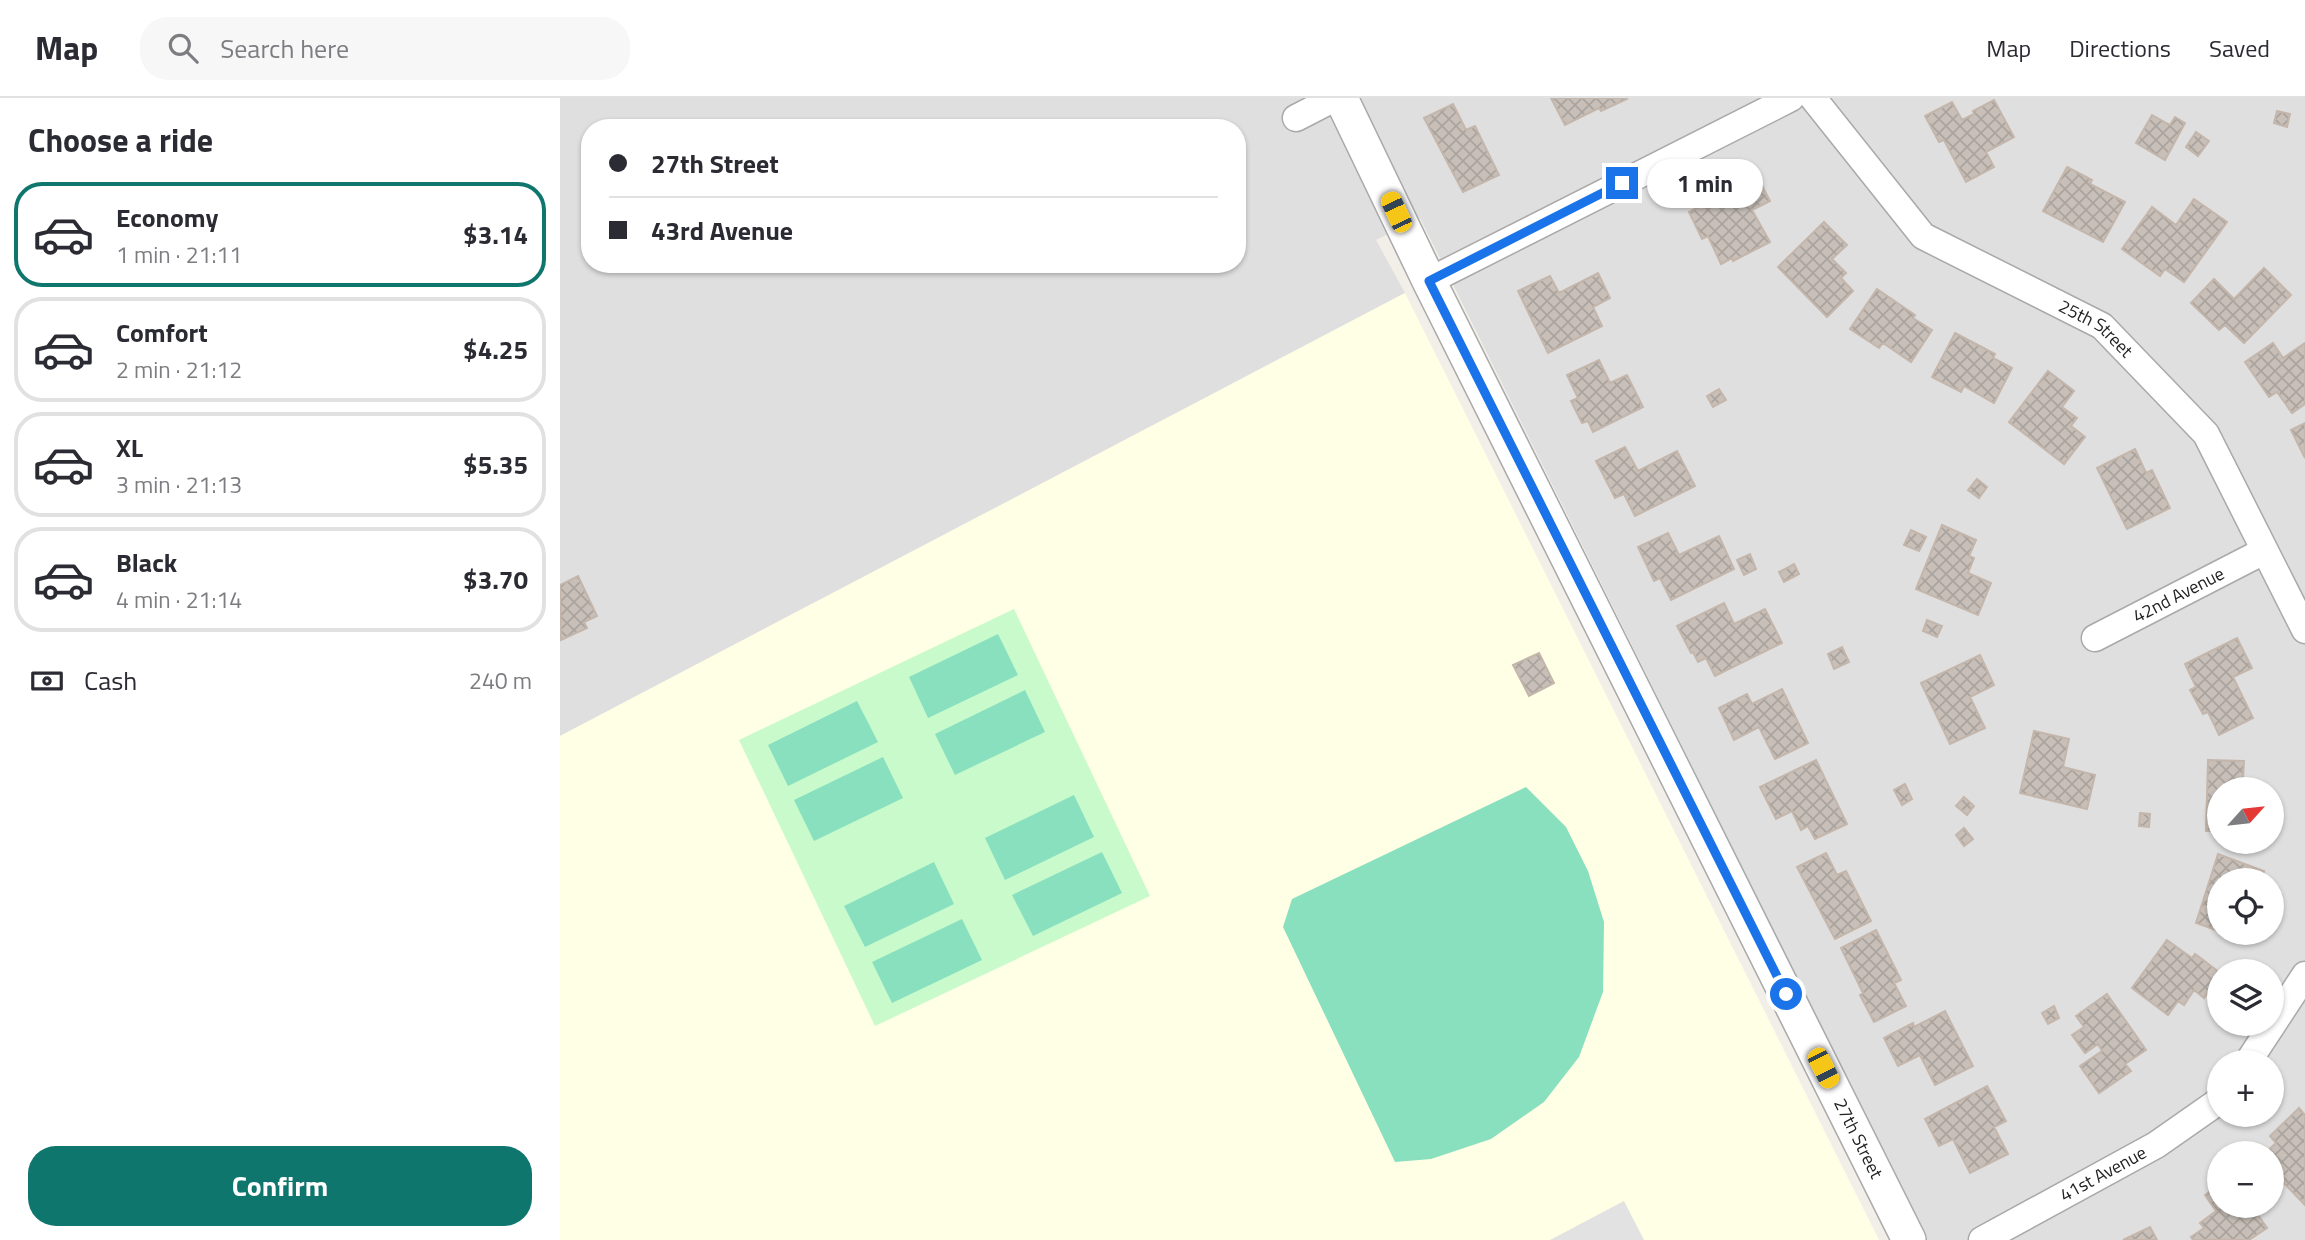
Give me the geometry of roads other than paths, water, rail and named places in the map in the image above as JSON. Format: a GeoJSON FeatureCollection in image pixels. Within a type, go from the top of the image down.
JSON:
{"type":"FeatureCollection","features":[{"type":"Feature","properties":{"kind":"street"},"geometry":{"type":"LineString","coordinates":[[1296,118],[1335,98]]}},
{"type":"Feature","properties":{"kind":"street","name":"27th Street"},"geometry":{"type":"LineString","coordinates":[[1341,98],[1429,281],[1909,1240]]}},
{"type":"Feature","properties":{"kind":"street"},"geometry":{"type":"LineString","coordinates":[[1429,281],[1791,98]]}},
{"type":"Feature","properties":{"kind":"street","name":"25th Street"},"geometry":{"type":"LineString","coordinates":[[1813,98],[1923,236],[2102,326],[2206,434],[2305,629]]}},
{"type":"Feature","properties":{"kind":"street","name":"42nd Avenue"},"geometry":{"type":"LineString","coordinates":[[2095,638],[2264,551]]}},
{"type":"Feature","properties":{"kind":"street"},"geometry":{"type":"LineString","coordinates":[[2256,1050],[2305,975]]}},
{"type":"Feature","properties":{"kind":"street","name":"41st Avenue"},"geometry":{"type":"LineString","coordinates":[[1982,1240],[2156,1145],[2207,1109]]}}]}
